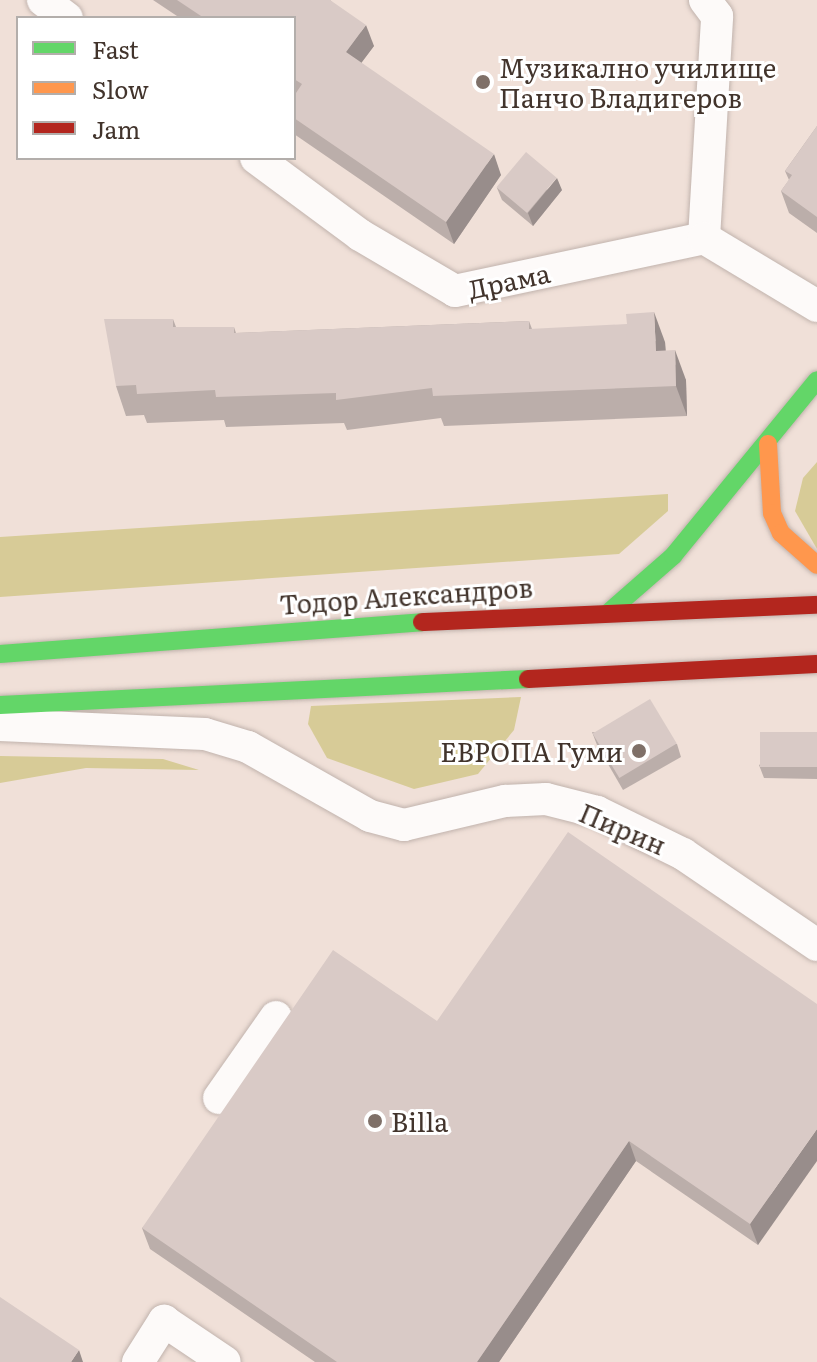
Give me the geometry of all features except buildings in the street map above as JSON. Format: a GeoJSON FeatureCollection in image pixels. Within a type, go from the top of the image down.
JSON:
{"type":"FeatureCollection","features":[{"type":"Feature","properties":{"kind":"main road"},"geometry":{"type":"LineString","coordinates":[[610,611],[673,556],[815,388]]}},
{"type":"Feature","properties":{"kind":"main road"},"geometry":{"type":"LineString","coordinates":[[768,444],[772,513],[781,533],[817,565]]}},
{"type":"Feature","properties":{"kind":"main road","name":"Тодор Александров"},"geometry":{"type":"LineString","coordinates":[[0,654],[610,611],[817,605]]}},
{"type":"Feature","properties":{"kind":"main road"},"geometry":{"type":"LineString","coordinates":[[0,705],[817,664]]}},
{"type":"Feature","properties":{"kind":"street"},"geometry":{"type":"LineString","coordinates":[[43,0],[64,16]]}},
{"type":"Feature","properties":{"kind":"street"},"geometry":{"type":"LineString","coordinates":[[705,0],[717,16],[704,238],[817,306]]}},
{"type":"Feature","properties":{"kind":"street","name":"Драма"},"geometry":{"type":"LineString","coordinates":[[259,160],[360,235],[455,291],[704,238]]}},
{"type":"Feature","properties":{"kind":"street","name":"Пирин"},"geometry":{"type":"LineString","coordinates":[[0,725],[205,734],[248,747],[370,816],[404,825],[505,801],[546,799],[597,812],[683,854],[817,945]]}},
{"type":"Feature","properties":{"kind":"street"},"geometry":{"type":"LineString","coordinates":[[219,1098],[276,1017]]}},
{"type":"Feature","properties":{"kind":"street"},"geometry":{"type":"LineString","coordinates":[[138,1362],[164,1321],[225,1362]]}},
{"type":"Feature","properties":{"kind":"shaded area"},"geometry":{"type":"Polygon","coordinates":[[[817,462],[817,549],[795,511],[803,478],[817,462]]]}},
{"type":"Feature","properties":{"kind":"shaded area"},"geometry":{"type":"Polygon","coordinates":[[[668,494],[668,511],[619,554],[0,597],[0,537],[668,494]]]}},
{"type":"Feature","properties":{"kind":"shaded area"},"geometry":{"type":"Polygon","coordinates":[[[521,697],[514,730],[478,774],[414,789],[327,758],[308,724],[311,706],[521,697]]]}},
{"type":"Feature","properties":{"kind":"shaded area"},"geometry":{"type":"Polygon","coordinates":[[[0,756],[163,759],[199,770],[86,768],[0,783],[0,756]]]}},
{"type":"Feature","properties":{"kind":"traffic: fast"},"geometry":{"type":"LineString","coordinates":[[610,611],[673,556],[817,380]]}},
{"type":"Feature","properties":{"kind":"traffic: fast"},"geometry":{"type":"LineString","coordinates":[[0,654],[422,622]]}},
{"type":"Feature","properties":{"kind":"traffic: fast"},"geometry":{"type":"LineString","coordinates":[[0,705],[528,679]]}},
{"type":"Feature","properties":{"kind":"traffic: slow"},"geometry":{"type":"LineString","coordinates":[[768,444],[772,513],[781,533],[817,565]]}},
{"type":"Feature","properties":{"kind":"traffic: jam"},"geometry":{"type":"LineString","coordinates":[[422,622],[817,605]]}},
{"type":"Feature","properties":{"kind":"traffic: jam"},"geometry":{"type":"LineString","coordinates":[[528,679],[817,664]]}},
{"type":"Feature","properties":{"kind":"place","name":"Музикално училище Панчо Владигеров"},"geometry":{"type":"Point","coordinates":[483,82]}},
{"type":"Feature","properties":{"kind":"place","name":"ЕВРОПА Гуми"},"geometry":{"type":"Point","coordinates":[639,751]}},
{"type":"Feature","properties":{"kind":"place","name":"Billa"},"geometry":{"type":"Point","coordinates":[375,1121]}}]}
